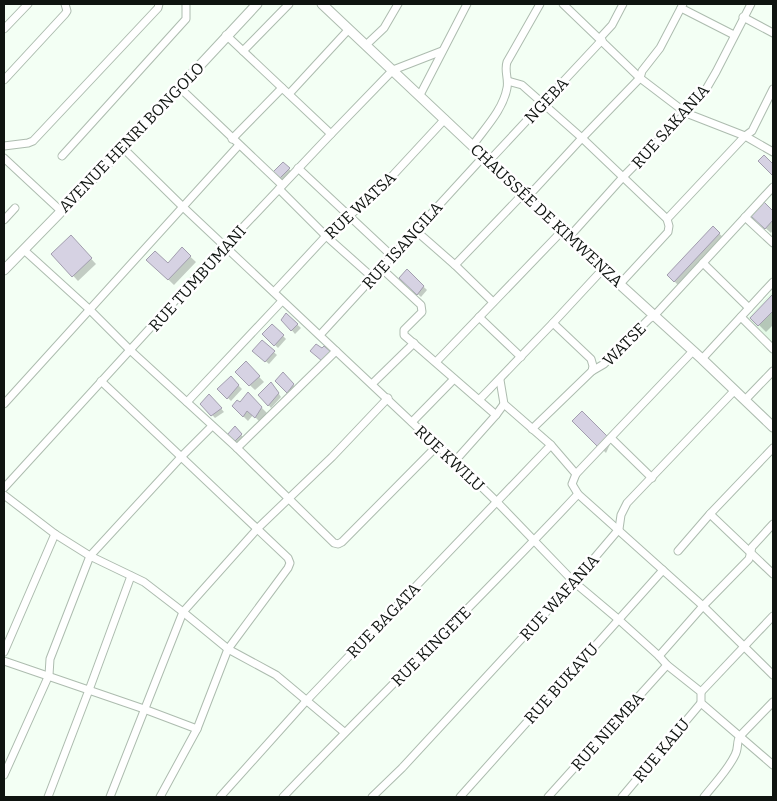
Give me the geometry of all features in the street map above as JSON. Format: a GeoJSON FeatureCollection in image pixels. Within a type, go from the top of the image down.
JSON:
{"type":"FeatureCollection","features":[{"type":"Feature","properties":{"kind":"street"},"geometry":{"type":"LineString","coordinates":[[4,29],[28,4]]}},
{"type":"Feature","properties":{"kind":"street"},"geometry":{"type":"LineString","coordinates":[[4,80],[65,14],[67,11],[66,4]]}},
{"type":"Feature","properties":{"kind":"street"},"geometry":{"type":"LineString","coordinates":[[4,146],[33,141],[158,8],[159,4]]}},
{"type":"Feature","properties":{"kind":"street"},"geometry":{"type":"LineString","coordinates":[[62,156],[186,19],[186,4]]}},
{"type":"Feature","properties":{"kind":"street","name":"AVENUE HENRI BONGOLO"},"geometry":{"type":"LineString","coordinates":[[4,270],[123,148],[180,88],[226,35],[257,4]]}},
{"type":"Feature","properties":{"kind":"street"},"geometry":{"type":"LineString","coordinates":[[243,52],[289,4]]}},
{"type":"Feature","properties":{"kind":"street"},"geometry":{"type":"LineString","coordinates":[[366,45],[384,28],[398,4]]}},
{"type":"Feature","properties":{"kind":"street"},"geometry":{"type":"LineString","coordinates":[[420,95],[467,4]]}},
{"type":"Feature","properties":{"kind":"street"},"geometry":{"type":"LineString","coordinates":[[473,145],[506,94],[508,81],[506,73],[507,62],[540,4]]}},
{"type":"Feature","properties":{"kind":"street"},"geometry":{"type":"LineString","coordinates":[[563,4],[640,78],[686,113],[745,136],[773,152]]}},
{"type":"Feature","properties":{"kind":"street","name":"NGEBA"},"geometry":{"type":"LineString","coordinates":[[487,158],[543,103],[601,39],[615,20],[623,4]]}},
{"type":"Feature","properties":{"kind":"street","name":"RUE SAKANIA"},"geometry":{"type":"LineString","coordinates":[[436,362],[493,302],[566,233],[686,113],[710,84],[751,4]]}},
{"type":"Feature","properties":{"kind":"street","name":"CHAUSSÉE DE KIMWENZA"},"geometry":{"type":"LineString","coordinates":[[326,5],[523,194],[773,427]]}},
{"type":"Feature","properties":{"kind":"street"},"geometry":{"type":"LineString","coordinates":[[455,265],[523,194],[534,190],[640,78],[642,71],[660,48],[682,6],[734,35]]}},
{"type":"Feature","properties":{"kind":"street"},"geometry":{"type":"LineString","coordinates":[[744,17],[773,33]]}},
{"type":"Feature","properties":{"kind":"street"},"geometry":{"type":"LineString","coordinates":[[289,94],[349,29]]}},
{"type":"Feature","properties":{"kind":"street"},"geometry":{"type":"LineString","coordinates":[[226,35],[331,134]]}},
{"type":"Feature","properties":{"kind":"street"},"geometry":{"type":"LineString","coordinates":[[393,70],[442,51]]}},
{"type":"Feature","properties":{"kind":"street","name":"RUE TUMBUMANI"},"geometry":{"type":"LineString","coordinates":[[4,488],[225,246],[393,70]]}},
{"type":"Feature","properties":{"kind":"street"},"geometry":{"type":"LineString","coordinates":[[508,81],[522,85],[543,103],[668,219],[668,232],[620,284]]}},
{"type":"Feature","properties":{"kind":"street"},"geometry":{"type":"LineString","coordinates":[[180,88],[239,145],[326,236],[372,278]]}},
{"type":"Feature","properties":{"kind":"street"},"geometry":{"type":"LineString","coordinates":[[232,139],[282,88]]}},
{"type":"Feature","properties":{"kind":"street"},"geometry":{"type":"LineString","coordinates":[[668,219],[745,136],[752,131],[773,89]]}},
{"type":"Feature","properties":{"kind":"street","name":"RUE WATSA"},"geometry":{"type":"LineString","coordinates":[[274,292],[326,236],[350,217],[382,187],[445,119]]}},
{"type":"Feature","properties":{"kind":"street"},"geometry":{"type":"LineString","coordinates":[[4,404],[239,145]]}},
{"type":"Feature","properties":{"kind":"street","name":"RUE KWILU"},"geometry":{"type":"LineString","coordinates":[[123,148],[282,301],[455,461],[535,540],[574,582],[659,656],[667,666],[701,692]]}},
{"type":"Feature","properties":{"kind":"street"},"geometry":{"type":"LineString","coordinates":[[4,158],[61,211]]}},
{"type":"Feature","properties":{"kind":"street","name":"RUE ISANGILA"},"geometry":{"type":"LineString","coordinates":[[320,335],[415,230],[487,158]]}},
{"type":"Feature","properties":{"kind":"street"},"geometry":{"type":"LineString","coordinates":[[298,168],[392,256]]}},
{"type":"Feature","properties":{"kind":"street","name":"WATSE"},"geometry":{"type":"LineString","coordinates":[[532,428],[592,371],[604,364],[654,316],[773,187]]}},
{"type":"Feature","properties":{"kind":"street"},"geometry":{"type":"LineString","coordinates":[[4,220],[15,208]]}},
{"type":"Feature","properties":{"kind":"street"},"geometry":{"type":"LineString","coordinates":[[745,217],[773,243]]}},
{"type":"Feature","properties":{"kind":"street"},"geometry":{"type":"LineString","coordinates":[[415,230],[493,302]]}},
{"type":"Feature","properties":{"kind":"street"},"geometry":{"type":"LineString","coordinates":[[24,250],[237,448],[334,543],[338,544],[349,536],[437,446]]}},
{"type":"Feature","properties":{"kind":"street"},"geometry":{"type":"LineString","coordinates":[[703,263],[749,308]]}},
{"type":"Feature","properties":{"kind":"street"},"geometry":{"type":"LineString","coordinates":[[381,268],[423,308],[422,312],[404,330],[404,335],[496,415]]}},
{"type":"Feature","properties":{"kind":"street"},"geometry":{"type":"LineString","coordinates":[[479,400],[554,323],[603,269]]}},
{"type":"Feature","properties":{"kind":"street"},"geometry":{"type":"LineString","coordinates":[[702,359],[773,282]]}},
{"type":"Feature","properties":{"kind":"street"},"geometry":{"type":"LineString","coordinates":[[187,402],[282,301]]}},
{"type":"Feature","properties":{"kind":"street"},"geometry":{"type":"LineString","coordinates":[[479,317],[521,357]]}},
{"type":"Feature","properties":{"kind":"street"},"geometry":{"type":"LineString","coordinates":[[741,317],[773,349]]}},
{"type":"Feature","properties":{"kind":"street"},"geometry":{"type":"LineString","coordinates":[[554,323],[590,359],[593,366],[592,371]]}},
{"type":"Feature","properties":{"kind":"street"},"geometry":{"type":"LineString","coordinates":[[372,384],[414,343]]}},
{"type":"Feature","properties":{"kind":"street"},"geometry":{"type":"LineString","coordinates":[[237,448],[336,351]]}},
{"type":"Feature","properties":{"kind":"street"},"geometry":{"type":"LineString","coordinates":[[693,351],[576,474],[572,484],[578,494],[703,606],[773,675]]}},
{"type":"Feature","properties":{"kind":"street"},"geometry":{"type":"LineString","coordinates":[[745,400],[773,371]]}},
{"type":"Feature","properties":{"kind":"street"},"geometry":{"type":"LineString","coordinates":[[412,422],[454,379]]}},
{"type":"Feature","properties":{"kind":"street"},"geometry":{"type":"LineString","coordinates":[[500,380],[504,404],[551,445],[576,474]]}},
{"type":"Feature","properties":{"kind":"street"},"geometry":{"type":"LineString","coordinates":[[101,381],[258,528],[288,558],[290,563],[228,649],[197,729],[160,797]]}},
{"type":"Feature","properties":{"kind":"street","name":"RUE WAFANIA"},"geometry":{"type":"LineString","coordinates":[[372,797],[402,768],[574,582],[619,529],[621,515],[628,503],[735,390]]}},
{"type":"Feature","properties":{"kind":"street"},"geometry":{"type":"LineString","coordinates":[[110,797],[183,612],[258,528],[332,457],[388,398]]}},
{"type":"Feature","properties":{"kind":"street"},"geometry":{"type":"LineString","coordinates":[[455,461],[504,404]]}},
{"type":"Feature","properties":{"kind":"street"},"geometry":{"type":"LineString","coordinates":[[4,775],[49,676],[50,659],[90,556],[212,426]]}},
{"type":"Feature","properties":{"kind":"street"},"geometry":{"type":"LineString","coordinates":[[611,438],[652,478]]}},
{"type":"Feature","properties":{"kind":"street","name":"RUE BAGATA"},"geometry":{"type":"LineString","coordinates":[[220,797],[306,700],[551,445]]}},
{"type":"Feature","properties":{"kind":"street"},"geometry":{"type":"LineString","coordinates":[[678,550],[773,448]]}},
{"type":"Feature","properties":{"kind":"street","name":"RUE KINGETE"},"geometry":{"type":"LineString","coordinates":[[283,797],[344,732],[535,540],[578,494]]}},
{"type":"Feature","properties":{"kind":"street"},"geometry":{"type":"LineString","coordinates":[[4,495],[55,534],[90,556],[144,582],[228,649],[276,675],[344,732]]}},
{"type":"Feature","properties":{"kind":"street"},"geometry":{"type":"LineString","coordinates":[[710,514],[773,574]]}},
{"type":"Feature","properties":{"kind":"street"},"geometry":{"type":"LineString","coordinates":[[659,656],[703,606],[749,560],[752,547],[773,524]]}},
{"type":"Feature","properties":{"kind":"street"},"geometry":{"type":"LineString","coordinates":[[4,652],[55,534]]}},
{"type":"Feature","properties":{"kind":"street","name":"RUE BUKAVU"},"geometry":{"type":"LineString","coordinates":[[460,797],[663,570]]}},
{"type":"Feature","properties":{"kind":"street"},"geometry":{"type":"LineString","coordinates":[[48,797],[131,576]]}},
{"type":"Feature","properties":{"kind":"street"},"geometry":{"type":"LineString","coordinates":[[773,616],[701,692],[701,703],[773,765]]}},
{"type":"Feature","properties":{"kind":"street"},"geometry":{"type":"LineString","coordinates":[[4,661],[144,708],[197,729]]}},
{"type":"Feature","properties":{"kind":"street","name":"RUE NIEMBA"},"geometry":{"type":"LineString","coordinates":[[548,797],[667,666]]}},
{"type":"Feature","properties":{"kind":"street"},"geometry":{"type":"LineString","coordinates":[[704,797],[734,757],[738,748],[737,740],[773,702]]}},
{"type":"Feature","properties":{"kind":"street","name":"RUE KALU"},"geometry":{"type":"LineString","coordinates":[[622,797],[701,703]]}},
{"type":"Feature","properties":{"kind":"shaded area"},"geometry":{"type":"Polygon","coordinates":[[[773,291],[773,343],[747,319],[773,291]]]}},
{"type":"Feature","properties":{"kind":"building"},"geometry":{"type":"Polygon","coordinates":[[[764,155],[773,164],[773,176],[758,161],[764,155]]]}},
{"type":"Feature","properties":{"kind":"building"},"geometry":{"type":"Polygon","coordinates":[[[283,162],[290,168],[277,181],[271,174],[283,162]]]}},
{"type":"Feature","properties":{"kind":"building"},"geometry":{"type":"Polygon","coordinates":[[[764,202],[773,211],[773,220],[765,229],[751,216],[764,202]]]}},
{"type":"Feature","properties":{"kind":"building"},"geometry":{"type":"Polygon","coordinates":[[[713,226],[720,233],[674,282],[667,275],[713,226]]]}},
{"type":"Feature","properties":{"kind":"building"},"geometry":{"type":"Polygon","coordinates":[[[71,235],[92,258],[72,277],[51,254],[71,235]]]}},
{"type":"Feature","properties":{"kind":"building"},"geometry":{"type":"Polygon","coordinates":[[[182,247],[191,256],[168,280],[146,260],[155,251],[168,263],[182,247]]]}},
{"type":"Feature","properties":{"kind":"building"},"geometry":{"type":"Polygon","coordinates":[[[407,269],[424,286],[417,295],[399,278],[407,269]]]}},
{"type":"Feature","properties":{"kind":"building"},"geometry":{"type":"Polygon","coordinates":[[[773,294],[773,311],[758,326],[750,318],[773,294]]]}},
{"type":"Feature","properties":{"kind":"building"},"geometry":{"type":"Polygon","coordinates":[[[286,313],[298,324],[291,331],[281,320],[286,313]]]}},
{"type":"Feature","properties":{"kind":"building"},"geometry":{"type":"Polygon","coordinates":[[[272,324],[284,335],[274,346],[262,334],[272,324]]]}},
{"type":"Feature","properties":{"kind":"building"},"geometry":{"type":"Polygon","coordinates":[[[262,340],[275,351],[265,362],[252,351],[262,340]]]}},
{"type":"Feature","properties":{"kind":"building"},"geometry":{"type":"Polygon","coordinates":[[[316,344],[322,348],[324,346],[331,352],[322,361],[310,351],[316,344]]]}},
{"type":"Feature","properties":{"kind":"building"},"geometry":{"type":"Polygon","coordinates":[[[246,361],[260,376],[249,386],[235,372],[246,361]]]}},
{"type":"Feature","properties":{"kind":"building"},"geometry":{"type":"Polygon","coordinates":[[[283,372],[294,384],[287,393],[275,381],[283,372]]]}},
{"type":"Feature","properties":{"kind":"building"},"geometry":{"type":"Polygon","coordinates":[[[231,376],[239,385],[227,399],[217,389],[231,376]]]}},
{"type":"Feature","properties":{"kind":"building"},"geometry":{"type":"Polygon","coordinates":[[[271,382],[279,393],[268,406],[258,395],[271,382]]]}},
{"type":"Feature","properties":{"kind":"building"},"geometry":{"type":"Polygon","coordinates":[[[248,392],[262,407],[255,418],[247,411],[243,417],[232,406],[237,400],[240,402],[248,392]]]}},
{"type":"Feature","properties":{"kind":"building"},"geometry":{"type":"Polygon","coordinates":[[[209,394],[222,408],[211,416],[200,404],[209,394]]]}},
{"type":"Feature","properties":{"kind":"building"},"geometry":{"type":"Polygon","coordinates":[[[582,411],[607,436],[600,449],[572,421],[582,411]]]}},
{"type":"Feature","properties":{"kind":"building"},"geometry":{"type":"Polygon","coordinates":[[[235,426],[242,434],[234,442],[227,435],[235,426]]]}}]}
